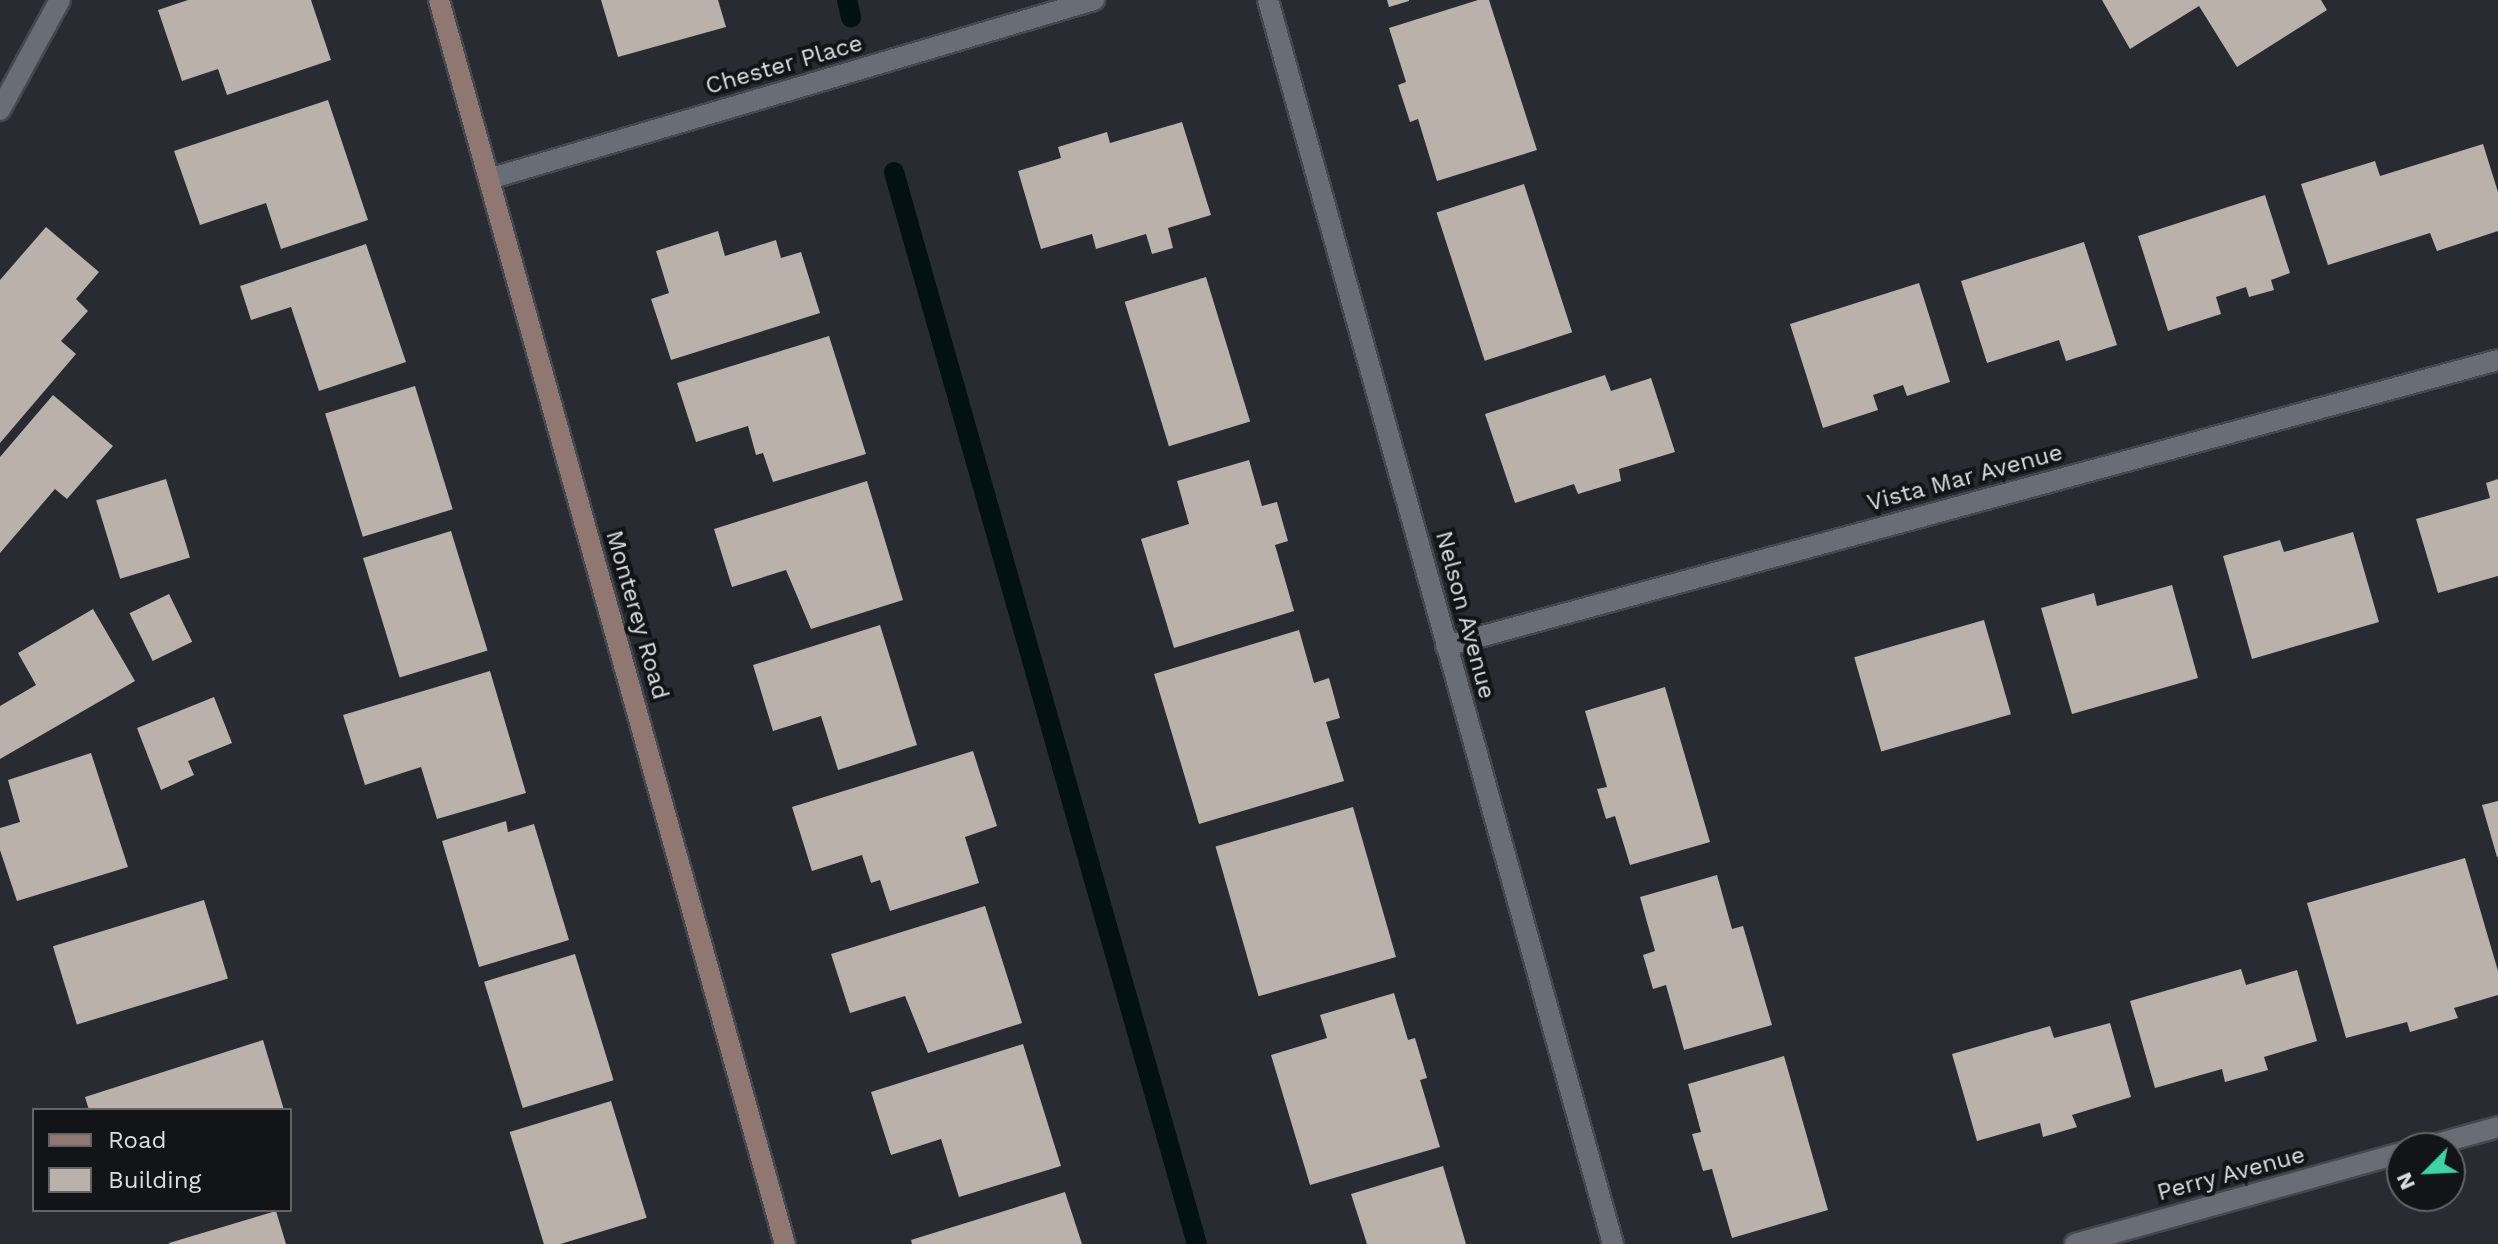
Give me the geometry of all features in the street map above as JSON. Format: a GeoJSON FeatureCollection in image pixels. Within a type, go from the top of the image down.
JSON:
{"type":"FeatureCollection","features":[{"type":"Feature","properties":{"kind":"main road","name":"Monterey Road"},"geometry":{"type":"LineString","coordinates":[[439,0],[785,1244]]}},
{"type":"Feature","properties":{"kind":"street"},"geometry":{"type":"LineString","coordinates":[[0,110],[60,0]]}},
{"type":"Feature","properties":{"kind":"street","name":"Chester Place"},"geometry":{"type":"LineString","coordinates":[[489,179],[1094,0]]}},
{"type":"Feature","properties":{"kind":"street","name":"Nelson Avenue"},"geometry":{"type":"LineString","coordinates":[[1268,0],[1613,1244]]}},
{"type":"Feature","properties":{"kind":"street","name":"Vista Mar Avenue"},"geometry":{"type":"LineString","coordinates":[[1446,646],[2498,360]]}},
{"type":"Feature","properties":{"kind":"street"},"geometry":{"type":"LineString","coordinates":[[2466,1136],[2498,1127]]}},
{"type":"Feature","properties":{"kind":"street","name":"Perry Avenue"},"geometry":{"type":"LineString","coordinates":[[2075,1244],[2386,1157]]}},
{"type":"Feature","properties":{"kind":"building"},"geometry":{"type":"Polygon","coordinates":[[[188,0],[311,0],[331,60],[227,95],[218,69],[182,81],[158,10],[188,0]]]}},
{"type":"Feature","properties":{"kind":"building"},"geometry":{"type":"Polygon","coordinates":[[[601,0],[718,0],[726,27],[618,57],[601,0]]]}},
{"type":"Feature","properties":{"kind":"building"},"geometry":{"type":"Polygon","coordinates":[[[1387,0],[1409,0],[1409,1],[1389,7],[1387,0]]]}},
{"type":"Feature","properties":{"kind":"building"},"geometry":{"type":"Polygon","coordinates":[[[1478,0],[1489,0],[1537,150],[1437,181],[1418,119],[1410,122],[1398,85],[1406,82],[1389,28],[1478,0]]]}},
{"type":"Feature","properties":{"kind":"building"},"geometry":{"type":"Polygon","coordinates":[[[2102,0],[2321,0],[2327,10],[2237,67],[2199,6],[2130,49],[2102,0]]]}},
{"type":"Feature","properties":{"kind":"building"},"geometry":{"type":"Polygon","coordinates":[[[328,100],[368,220],[281,249],[266,203],[200,225],[174,151],[328,100]]]}},
{"type":"Feature","properties":{"kind":"building"},"geometry":{"type":"Polygon","coordinates":[[[1182,122],[1211,215],[1168,228],[1173,248],[1152,254],[1146,234],[1096,249],[1092,234],[1041,249],[1018,171],[1061,158],[1058,147],[1107,132],[1110,143],[1182,122]]]}},
{"type":"Feature","properties":{"kind":"building"},"geometry":{"type":"Polygon","coordinates":[[[2483,144],[2498,192],[2498,231],[2437,251],[2430,233],[2328,265],[2301,184],[2375,161],[2380,176],[2483,144]]]}},
{"type":"Feature","properties":{"kind":"building"},"geometry":{"type":"Polygon","coordinates":[[[1524,184],[1572,332],[1485,361],[1437,212],[1524,184]]]}},
{"type":"Feature","properties":{"kind":"building"},"geometry":{"type":"Polygon","coordinates":[[[2265,195],[2290,273],[2271,280],[2274,290],[2249,297],[2246,287],[2216,297],[2221,314],[2168,331],[2138,236],[2265,195]]]}},
{"type":"Feature","properties":{"kind":"building"},"geometry":{"type":"Polygon","coordinates":[[[46,227],[99,272],[76,299],[88,311],[61,341],[76,354],[0,443],[0,280],[46,227]]]}},
{"type":"Feature","properties":{"kind":"building"},"geometry":{"type":"Polygon","coordinates":[[[718,231],[725,256],[776,240],[781,258],[801,252],[820,313],[671,360],[651,299],[669,293],[656,251],[718,231]]]}},
{"type":"Feature","properties":{"kind":"building"},"geometry":{"type":"Polygon","coordinates":[[[2084,242],[2117,345],[2066,361],[2059,340],[1987,363],[1961,281],[2084,242]]]}},
{"type":"Feature","properties":{"kind":"building"},"geometry":{"type":"Polygon","coordinates":[[[366,244],[406,362],[319,391],[291,307],[251,320],[240,286],[366,244]]]}},
{"type":"Feature","properties":{"kind":"building"},"geometry":{"type":"Polygon","coordinates":[[[1206,277],[1250,421],[1169,446],[1125,302],[1206,277]]]}},
{"type":"Feature","properties":{"kind":"building"},"geometry":{"type":"Polygon","coordinates":[[[1919,283],[1950,382],[1907,396],[1903,385],[1873,395],[1878,410],[1823,428],[1790,324],[1919,283]]]}},
{"type":"Feature","properties":{"kind":"building"},"geometry":{"type":"Polygon","coordinates":[[[829,336],[866,454],[773,482],[763,453],[756,455],[748,426],[696,442],[677,383],[829,336]]]}},
{"type":"Feature","properties":{"kind":"building"},"geometry":{"type":"Polygon","coordinates":[[[1605,375],[1611,391],[1651,378],[1675,452],[1619,469],[1621,481],[1578,494],[1574,484],[1515,503],[1485,414],[1605,375]]]}},
{"type":"Feature","properties":{"kind":"building"},"geometry":{"type":"Polygon","coordinates":[[[415,386],[453,509],[363,537],[325,413],[415,386]]]}},
{"type":"Feature","properties":{"kind":"building"},"geometry":{"type":"Polygon","coordinates":[[[53,395],[113,446],[67,499],[55,489],[0,553],[0,457],[53,395]]]}},
{"type":"Feature","properties":{"kind":"building"},"geometry":{"type":"Polygon","coordinates":[[[1249,460],[1262,506],[1277,502],[1288,541],[1275,545],[1294,611],[1174,648],[1141,539],[1189,524],[1177,481],[1249,460]]]}},
{"type":"Feature","properties":{"kind":"building"},"geometry":{"type":"Polygon","coordinates":[[[166,479],[190,557],[120,579],[96,500],[166,479]]]}},
{"type":"Feature","properties":{"kind":"building"},"geometry":{"type":"Polygon","coordinates":[[[2498,479],[2498,576],[2438,593],[2416,519],[2490,498],[2486,483],[2498,479]]]}},
{"type":"Feature","properties":{"kind":"building"},"geometry":{"type":"Polygon","coordinates":[[[867,481],[903,600],[811,629],[786,570],[732,587],[714,529],[867,481]]]}},
{"type":"Feature","properties":{"kind":"building"},"geometry":{"type":"Polygon","coordinates":[[[451,531],[488,651],[400,677],[363,558],[451,531]]]}},
{"type":"Feature","properties":{"kind":"building"},"geometry":{"type":"Polygon","coordinates":[[[2353,532],[2379,622],[2252,659],[2223,556],[2280,540],[2284,552],[2353,532]]]}},
{"type":"Feature","properties":{"kind":"building"},"geometry":{"type":"Polygon","coordinates":[[[2172,585],[2198,678],[2072,714],[2041,608],[2094,593],[2097,606],[2172,585]]]}},
{"type":"Feature","properties":{"kind":"building"},"geometry":{"type":"Polygon","coordinates":[[[169,594],[192,642],[153,661],[129,613],[169,594]]]}},
{"type":"Feature","properties":{"kind":"building"},"geometry":{"type":"Polygon","coordinates":[[[93,609],[135,681],[0,759],[0,706],[36,685],[18,653],[93,609]]]}},
{"type":"Feature","properties":{"kind":"building"},"geometry":{"type":"Polygon","coordinates":[[[1984,620],[2011,714],[1881,751],[1854,657],[1984,620]]]}},
{"type":"Feature","properties":{"kind":"building"},"geometry":{"type":"Polygon","coordinates":[[[880,625],[917,745],[838,770],[821,716],[773,731],[753,665],[880,625]]]}},
{"type":"Feature","properties":{"kind":"building"},"geometry":{"type":"Polygon","coordinates":[[[1299,630],[1314,683],[1329,678],[1340,718],[1326,722],[1344,781],[1199,824],[1154,674],[1299,630]]]}},
{"type":"Feature","properties":{"kind":"building"},"geometry":{"type":"Polygon","coordinates":[[[490,671],[526,793],[437,819],[421,767],[365,785],[343,715],[490,671]]]}},
{"type":"Feature","properties":{"kind":"building"},"geometry":{"type":"Polygon","coordinates":[[[1665,687],[1710,842],[1630,865],[1615,816],[1606,819],[1597,789],[1607,787],[1585,711],[1665,687]]]}},
{"type":"Feature","properties":{"kind":"building"},"geometry":{"type":"Polygon","coordinates":[[[214,697],[232,743],[188,761],[194,775],[161,790],[137,728],[214,697]]]}},
{"type":"Feature","properties":{"kind":"building"},"geometry":{"type":"Polygon","coordinates":[[[973,751],[997,826],[965,837],[979,883],[890,911],[880,880],[871,883],[862,855],[812,871],[792,807],[973,751]]]}},
{"type":"Feature","properties":{"kind":"building"},"geometry":{"type":"Polygon","coordinates":[[[91,753],[128,867],[17,901],[0,850],[0,828],[20,822],[8,780],[91,753]]]}},
{"type":"Feature","properties":{"kind":"building"},"geometry":{"type":"Polygon","coordinates":[[[2498,801],[2498,857],[2497,857],[2482,805],[2498,801]]]}},
{"type":"Feature","properties":{"kind":"building"},"geometry":{"type":"Polygon","coordinates":[[[1353,807],[1396,957],[1259,996],[1216,846],[1353,807]]]}},
{"type":"Feature","properties":{"kind":"building"},"geometry":{"type":"Polygon","coordinates":[[[506,821],[508,832],[534,824],[569,940],[479,967],[442,841],[506,821]]]}},
{"type":"Feature","properties":{"kind":"building"},"geometry":{"type":"Polygon","coordinates":[[[2465,858],[2498,971],[2498,995],[2454,1008],[2458,1018],[2410,1032],[2407,1022],[2346,1038],[2307,903],[2465,858]]]}},
{"type":"Feature","properties":{"kind":"building"},"geometry":{"type":"Polygon","coordinates":[[[1717,875],[1732,929],[1743,926],[1772,1025],[1684,1050],[1666,985],[1653,989],[1643,955],[1655,951],[1640,897],[1717,875]]]}},
{"type":"Feature","properties":{"kind":"building"},"geometry":{"type":"Polygon","coordinates":[[[204,900],[228,978],[77,1025],[53,946],[204,900]]]}},
{"type":"Feature","properties":{"kind":"building"},"geometry":{"type":"Polygon","coordinates":[[[985,906],[1022,1023],[928,1053],[905,996],[850,1013],[831,954],[985,906]]]}},
{"type":"Feature","properties":{"kind":"building"},"geometry":{"type":"Polygon","coordinates":[[[575,954],[614,1080],[523,1108],[484,982],[575,954]]]}},
{"type":"Feature","properties":{"kind":"building"},"geometry":{"type":"Polygon","coordinates":[[[2241,969],[2246,985],[2297,970],[2317,1041],[2264,1057],[2268,1070],[2225,1082],[2222,1069],[2155,1088],[2130,1001],[2241,969]]]}},
{"type":"Feature","properties":{"kind":"building"},"geometry":{"type":"Polygon","coordinates":[[[1394,993],[1408,1040],[1415,1038],[1427,1078],[1420,1080],[1440,1147],[1310,1185],[1271,1055],[1327,1038],[1320,1015],[1394,993]]]}},
{"type":"Feature","properties":{"kind":"building"},"geometry":{"type":"Polygon","coordinates":[[[2110,1023],[2131,1097],[2072,1115],[2077,1127],[2043,1137],[2040,1123],[1977,1141],[1952,1054],[2050,1026],[2054,1038],[2110,1023]]]}},
{"type":"Feature","properties":{"kind":"building"},"geometry":{"type":"Polygon","coordinates":[[[263,1040],[283,1108],[88,1108],[85,1097],[263,1040]]]}},
{"type":"Feature","properties":{"kind":"building"},"geometry":{"type":"Polygon","coordinates":[[[1023,1044],[1061,1166],[959,1197],[941,1139],[891,1155],[871,1092],[1023,1044]]]}},
{"type":"Feature","properties":{"kind":"building"},"geometry":{"type":"Polygon","coordinates":[[[1784,1056],[1828,1210],[1732,1238],[1712,1169],[1703,1171],[1692,1134],[1701,1132],[1688,1084],[1784,1056]]]}},
{"type":"Feature","properties":{"kind":"building"},"geometry":{"type":"Polygon","coordinates":[[[611,1101],[647,1218],[561,1244],[544,1244],[510,1132],[611,1101]]]}},
{"type":"Feature","properties":{"kind":"building"},"geometry":{"type":"Polygon","coordinates":[[[1443,1166],[1466,1244],[1367,1244],[1351,1194],[1443,1166]]]}},
{"type":"Feature","properties":{"kind":"building"},"geometry":{"type":"Polygon","coordinates":[[[1065,1192],[1082,1244],[912,1244],[911,1240],[1065,1192]]]}},
{"type":"Feature","properties":{"kind":"building"},"geometry":{"type":"Polygon","coordinates":[[[276,1212],[286,1244],[169,1244],[276,1212]]]}},
{"type":"Feature","properties":{"kind":"waterway"},"geometry":{"type":"LineString","coordinates":[[847,0],[851,18]]}},
{"type":"Feature","properties":{"kind":"waterway"},"geometry":{"type":"LineString","coordinates":[[894,172],[1197,1244]]}}]}
